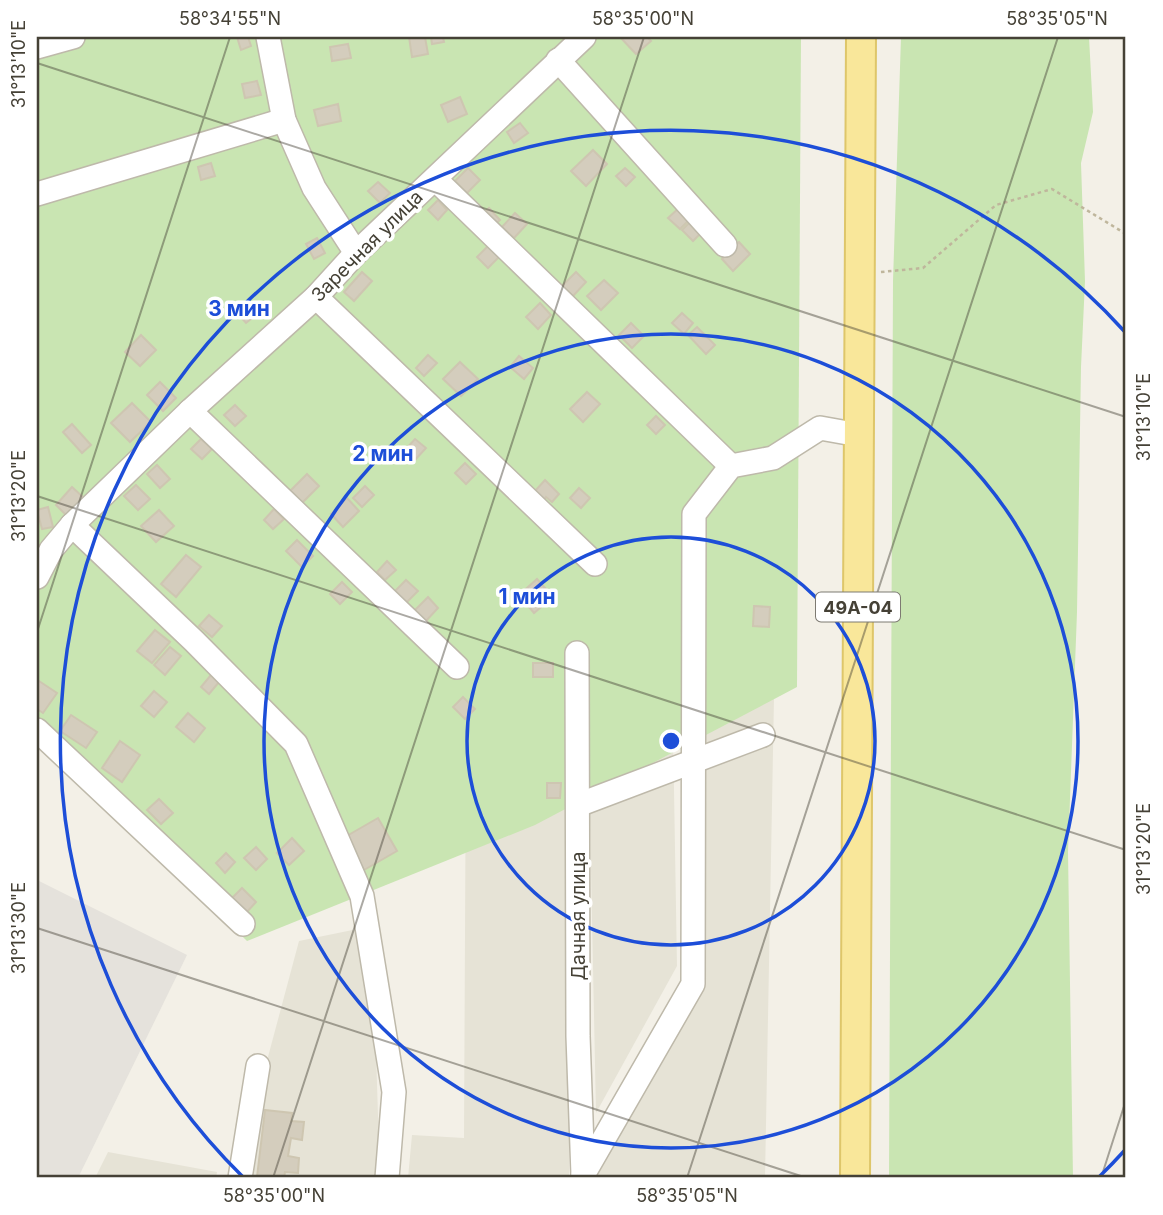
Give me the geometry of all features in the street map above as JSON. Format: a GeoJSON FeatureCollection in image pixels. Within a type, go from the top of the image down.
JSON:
{"type":"FeatureCollection","features":[{"type":"Feature","properties":{"kind":"main road","name":"49А-04"},"geometry":{"type":"LineString","coordinates":[[855,1178],[862,37]]}},
{"type":"Feature","properties":{"kind":"street"},"geometry":{"type":"LineString","coordinates":[[37,47],[73,37]]}},
{"type":"Feature","properties":{"kind":"street"},"geometry":{"type":"LineString","coordinates":[[268,37],[284,120],[314,188],[356,253]]}},
{"type":"Feature","properties":{"kind":"street","name":"Заречная улица"},"geometry":{"type":"LineString","coordinates":[[37,577],[44,551],[190,411],[316,297],[356,253],[584,37]]}},
{"type":"Feature","properties":{"kind":"street"},"geometry":{"type":"LineString","coordinates":[[558,60],[725,245]]}},
{"type":"Feature","properties":{"kind":"street"},"geometry":{"type":"LineString","coordinates":[[37,194],[284,120]]}},
{"type":"Feature","properties":{"kind":"street"},"geometry":{"type":"LineString","coordinates":[[435,179],[731,467]]}},
{"type":"Feature","properties":{"kind":"street"},"geometry":{"type":"LineString","coordinates":[[316,297],[596,564]]}},
{"type":"Feature","properties":{"kind":"street"},"geometry":{"type":"LineString","coordinates":[[190,411],[457,667]]}},
{"type":"Feature","properties":{"kind":"street"},"geometry":{"type":"LineString","coordinates":[[583,1177],[693,984],[694,514],[731,467],[773,458],[820,428],[859,435]]}},
{"type":"Feature","properties":{"kind":"street"},"geometry":{"type":"LineString","coordinates":[[72,525],[194,641],[296,744],[362,896],[394,1092],[387,1178]]}},
{"type":"Feature","properties":{"kind":"street","name":"Дачная улица"},"geometry":{"type":"LineString","coordinates":[[578,653],[578,1036],[583,1177]]}},
{"type":"Feature","properties":{"kind":"street"},"geometry":{"type":"LineString","coordinates":[[37,730],[243,924]]}},
{"type":"Feature","properties":{"kind":"street"},"geometry":{"type":"LineString","coordinates":[[578,805],[763,735]]}},
{"type":"Feature","properties":{"kind":"street"},"geometry":{"type":"LineString","coordinates":[[240,1178],[258,1066]]}},
{"type":"Feature","properties":{"kind":"path"},"geometry":{"type":"LineString","coordinates":[[860,275],[923,268],[996,205],[1052,189],[1126,234]]}},
{"type":"Feature","properties":{"kind":"shaded area"},"geometry":{"type":"Polygon","coordinates":[[[778,485],[765,1178],[596,1178],[705,983],[699,527],[778,485]]]}},
{"type":"Feature","properties":{"kind":"shaded area"},"geometry":{"type":"Polygon","coordinates":[[[670,553],[677,966],[596,1113],[586,626],[670,553]]]}},
{"type":"Feature","properties":{"kind":"shaded area"},"geometry":{"type":"Polygon","coordinates":[[[569,668],[569,1178],[408,1178],[412,1135],[464,1138],[466,732],[569,668]]]}},
{"type":"Feature","properties":{"kind":"shaded area"},"geometry":{"type":"Polygon","coordinates":[[[37,880],[187,955],[78,1178],[37,1178],[37,880]]]}},
{"type":"Feature","properties":{"kind":"shaded area"},"geometry":{"type":"Polygon","coordinates":[[[372,926],[380,1178],[247,1178],[261,1083],[299,941],[372,926]]]}},
{"type":"Feature","properties":{"kind":"shaded area"},"geometry":{"type":"Polygon","coordinates":[[[108,1152],[217,1172],[216,1178],[95,1178],[108,1152]]]}},
{"type":"Feature","properties":{"kind":"green space"},"geometry":{"type":"Polygon","coordinates":[[[37,37],[801,37],[797,687],[535,825],[247,941],[37,735],[37,37]]]}},
{"type":"Feature","properties":{"kind":"green space"},"geometry":{"type":"Polygon","coordinates":[[[901,37],[1089,37],[1093,112],[1081,163],[1085,281],[1068,852],[1073,1178],[889,1178],[893,281],[901,37]]]}},
{"type":"Feature","properties":{"kind":"building"},"geometry":{"type":"Polygon","coordinates":[[[237,37],[248,37],[251,46],[241,50],[237,37]]]}},
{"type":"Feature","properties":{"kind":"building"},"geometry":{"type":"Polygon","coordinates":[[[409,37],[425,37],[428,54],[412,57],[409,37]]]}},
{"type":"Feature","properties":{"kind":"building"},"geometry":{"type":"Polygon","coordinates":[[[431,37],[443,37],[444,42],[432,44],[431,37]]]}},
{"type":"Feature","properties":{"kind":"building"},"geometry":{"type":"Polygon","coordinates":[[[620,37],[647,37],[651,41],[636,54],[620,37]]]}},
{"type":"Feature","properties":{"kind":"building"},"geometry":{"type":"Polygon","coordinates":[[[348,44],[351,58],[332,61],[330,47],[348,44]]]}},
{"type":"Feature","properties":{"kind":"building"},"geometry":{"type":"Polygon","coordinates":[[[257,81],[261,95],[245,98],[242,84],[257,81]]]}},
{"type":"Feature","properties":{"kind":"building"},"geometry":{"type":"Polygon","coordinates":[[[460,97],[467,114],[448,122],[441,105],[460,97]]]}},
{"type":"Feature","properties":{"kind":"building"},"geometry":{"type":"Polygon","coordinates":[[[338,104],[341,121],[318,126],[314,110],[338,104]]]}},
{"type":"Feature","properties":{"kind":"building"},"geometry":{"type":"Polygon","coordinates":[[[520,123],[528,133],[514,143],[507,132],[520,123]]]}},
{"type":"Feature","properties":{"kind":"building"},"geometry":{"type":"Polygon","coordinates":[[[593,150],[607,164],[586,186],[571,171],[593,150]]]}},
{"type":"Feature","properties":{"kind":"building"},"geometry":{"type":"Polygon","coordinates":[[[211,163],[215,176],[201,180],[198,167],[211,163]]]}},
{"type":"Feature","properties":{"kind":"building"},"geometry":{"type":"Polygon","coordinates":[[[468,168],[480,180],[467,193],[455,181],[468,168]]]}},
{"type":"Feature","properties":{"kind":"building"},"geometry":{"type":"Polygon","coordinates":[[[625,168],[635,177],[626,186],[616,176],[625,168]]]}},
{"type":"Feature","properties":{"kind":"building"},"geometry":{"type":"Polygon","coordinates":[[[378,182],[390,193],[380,203],[368,191],[378,182]]]}},
{"type":"Feature","properties":{"kind":"building"},"geometry":{"type":"Polygon","coordinates":[[[438,200],[447,210],[438,220],[428,210],[438,200]]]}},
{"type":"Feature","properties":{"kind":"building"},"geometry":{"type":"Polygon","coordinates":[[[489,208],[500,220],[492,227],[481,216],[489,208]]]}},
{"type":"Feature","properties":{"kind":"building"},"geometry":{"type":"Polygon","coordinates":[[[679,208],[690,219],[680,229],[668,218],[679,208]]]}},
{"type":"Feature","properties":{"kind":"building"},"geometry":{"type":"Polygon","coordinates":[[[515,213],[527,224],[514,238],[502,227],[515,213]]]}},
{"type":"Feature","properties":{"kind":"building"},"geometry":{"type":"Polygon","coordinates":[[[693,219],[704,230],[693,241],[682,230],[693,219]]]}},
{"type":"Feature","properties":{"kind":"building"},"geometry":{"type":"Polygon","coordinates":[[[317,238],[325,253],[314,259],[306,244],[317,238]]]}},
{"type":"Feature","properties":{"kind":"building"},"geometry":{"type":"Polygon","coordinates":[[[739,242],[750,254],[733,271],[722,259],[739,242]]]}},
{"type":"Feature","properties":{"kind":"building"},"geometry":{"type":"Polygon","coordinates":[[[488,246],[499,257],[488,268],[477,257],[488,246]]]}},
{"type":"Feature","properties":{"kind":"building"},"geometry":{"type":"Polygon","coordinates":[[[362,272],[372,281],[354,301],[344,292],[362,272]]]}},
{"type":"Feature","properties":{"kind":"building"},"geometry":{"type":"Polygon","coordinates":[[[576,272],[586,282],[573,296],[562,286],[576,272]]]}},
{"type":"Feature","properties":{"kind":"building"},"geometry":{"type":"Polygon","coordinates":[[[604,280],[618,293],[601,310],[587,296],[604,280]]]}},
{"type":"Feature","properties":{"kind":"building"},"geometry":{"type":"Polygon","coordinates":[[[540,303],[551,315],[538,329],[526,317],[540,303]]]}},
{"type":"Feature","properties":{"kind":"building"},"geometry":{"type":"Polygon","coordinates":[[[248,305],[256,315],[246,323],[238,314],[248,305]]]}},
{"type":"Feature","properties":{"kind":"building"},"geometry":{"type":"Polygon","coordinates":[[[682,313],[693,323],[684,334],[672,323],[682,313]]]}},
{"type":"Feature","properties":{"kind":"building"},"geometry":{"type":"Polygon","coordinates":[[[631,323],[644,336],[632,348],[619,335],[631,323]]]}},
{"type":"Feature","properties":{"kind":"building"},"geometry":{"type":"Polygon","coordinates":[[[697,327],[715,345],[706,354],[688,335],[697,327]]]}},
{"type":"Feature","properties":{"kind":"building"},"geometry":{"type":"Polygon","coordinates":[[[141,335],[156,350],[140,366],[125,352],[141,335]]]}},
{"type":"Feature","properties":{"kind":"building"},"geometry":{"type":"Polygon","coordinates":[[[428,355],[437,363],[424,376],[416,368],[428,355]]]}},
{"type":"Feature","properties":{"kind":"building"},"geometry":{"type":"Polygon","coordinates":[[[519,356],[533,368],[524,379],[510,367],[519,356]]]}},
{"type":"Feature","properties":{"kind":"building"},"geometry":{"type":"Polygon","coordinates":[[[460,362],[478,379],[461,396],[443,379],[460,362]]]}},
{"type":"Feature","properties":{"kind":"building"},"geometry":{"type":"Polygon","coordinates":[[[160,382],[176,398],[163,411],[147,395],[160,382]]]}},
{"type":"Feature","properties":{"kind":"building"},"geometry":{"type":"Polygon","coordinates":[[[587,392],[600,404],[583,422],[570,409],[587,392]]]}},
{"type":"Feature","properties":{"kind":"building"},"geometry":{"type":"Polygon","coordinates":[[[132,403],[151,422],[130,442],[111,423],[132,403]]]}},
{"type":"Feature","properties":{"kind":"building"},"geometry":{"type":"Polygon","coordinates":[[[235,405],[246,416],[235,426],[224,415],[235,405]]]}},
{"type":"Feature","properties":{"kind":"building"},"geometry":{"type":"Polygon","coordinates":[[[656,416],[665,425],[656,434],[647,425],[656,416]]]}},
{"type":"Feature","properties":{"kind":"building"},"geometry":{"type":"Polygon","coordinates":[[[72,424],[91,445],[82,453],[63,432],[72,424]]]}},
{"type":"Feature","properties":{"kind":"building"},"geometry":{"type":"Polygon","coordinates":[[[201,439],[212,449],[202,459],[191,449],[201,439]]]}},
{"type":"Feature","properties":{"kind":"building"},"geometry":{"type":"Polygon","coordinates":[[[415,439],[426,448],[414,461],[404,451],[415,439]]]}},
{"type":"Feature","properties":{"kind":"building"},"geometry":{"type":"Polygon","coordinates":[[[465,463],[476,474],[466,484],[455,473],[465,463]]]}},
{"type":"Feature","properties":{"kind":"building"},"geometry":{"type":"Polygon","coordinates":[[[157,465],[170,479],[160,488],[147,474],[157,465]]]}},
{"type":"Feature","properties":{"kind":"building"},"geometry":{"type":"Polygon","coordinates":[[[307,474],[319,486],[302,503],[290,491],[307,474]]]}},
{"type":"Feature","properties":{"kind":"building"},"geometry":{"type":"Polygon","coordinates":[[[545,480],[559,494],[552,502],[546,497],[544,500],[535,491],[545,480]]]}},
{"type":"Feature","properties":{"kind":"building"},"geometry":{"type":"Polygon","coordinates":[[[136,485],[150,499],[138,510],[124,496],[136,485]]]}},
{"type":"Feature","properties":{"kind":"building"},"geometry":{"type":"Polygon","coordinates":[[[365,486],[374,495],[362,507],[353,498],[365,486]]]}},
{"type":"Feature","properties":{"kind":"building"},"geometry":{"type":"Polygon","coordinates":[[[72,487],[84,498],[67,516],[56,505],[72,487]]]}},
{"type":"Feature","properties":{"kind":"building"},"geometry":{"type":"Polygon","coordinates":[[[579,488],[590,498],[581,508],[570,498],[579,488]]]}},
{"type":"Feature","properties":{"kind":"building"},"geometry":{"type":"Polygon","coordinates":[[[347,498],[359,511],[343,527],[331,514],[347,498]]]}},
{"type":"Feature","properties":{"kind":"building"},"geometry":{"type":"Polygon","coordinates":[[[48,507],[53,527],[42,529],[37,510],[48,507]]]}},
{"type":"Feature","properties":{"kind":"building"},"geometry":{"type":"Polygon","coordinates":[[[274,509],[284,519],[273,529],[264,520],[274,509]]]}},
{"type":"Feature","properties":{"kind":"building"},"geometry":{"type":"Polygon","coordinates":[[[159,510],[174,526],[156,542],[141,526],[159,510]]]}},
{"type":"Feature","properties":{"kind":"building"},"geometry":{"type":"Polygon","coordinates":[[[297,540],[313,556],[302,567],[286,551],[297,540]]]}},
{"type":"Feature","properties":{"kind":"building"},"geometry":{"type":"Polygon","coordinates":[[[186,555],[201,567],[176,597],[161,584],[186,555]]]}},
{"type":"Feature","properties":{"kind":"building"},"geometry":{"type":"Polygon","coordinates":[[[387,561],[396,570],[385,580],[377,572],[387,561]]]}},
{"type":"Feature","properties":{"kind":"building"},"geometry":{"type":"Polygon","coordinates":[[[537,579],[553,597],[534,613],[519,595],[537,579]]]}},
{"type":"Feature","properties":{"kind":"building"},"geometry":{"type":"Polygon","coordinates":[[[406,580],[418,591],[406,603],[395,591],[406,580]]]}},
{"type":"Feature","properties":{"kind":"building"},"geometry":{"type":"Polygon","coordinates":[[[342,582],[352,592],[340,604],[330,594],[342,582]]]}},
{"type":"Feature","properties":{"kind":"building"},"geometry":{"type":"Polygon","coordinates":[[[428,597],[438,608],[425,622],[414,611],[428,597]]]}},
{"type":"Feature","properties":{"kind":"building"},"geometry":{"type":"Polygon","coordinates":[[[754,606],[770,607],[769,627],[753,626],[754,606]]]}},
{"type":"Feature","properties":{"kind":"building"},"geometry":{"type":"Polygon","coordinates":[[[209,615],[222,626],[212,637],[199,626],[209,615]]]}},
{"type":"Feature","properties":{"kind":"building"},"geometry":{"type":"Polygon","coordinates":[[[155,630],[170,642],[152,663],[137,651],[155,630]]]}},
{"type":"Feature","properties":{"kind":"building"},"geometry":{"type":"Polygon","coordinates":[[[170,647],[181,656],[165,675],[154,665],[170,647]]]}},
{"type":"Feature","properties":{"kind":"building"},"geometry":{"type":"Polygon","coordinates":[[[533,663],[553,663],[553,677],[533,677],[533,663]]]}},
{"type":"Feature","properties":{"kind":"building"},"geometry":{"type":"Polygon","coordinates":[[[211,675],[219,682],[209,694],[201,687],[211,675]]]}},
{"type":"Feature","properties":{"kind":"building"},"geometry":{"type":"Polygon","coordinates":[[[39,681],[57,693],[43,713],[37,709],[39,681]]]}},
{"type":"Feature","properties":{"kind":"building"},"geometry":{"type":"Polygon","coordinates":[[[154,691],[167,702],[154,717],[141,706],[154,691]]]}},
{"type":"Feature","properties":{"kind":"building"},"geometry":{"type":"Polygon","coordinates":[[[463,697],[475,709],[465,719],[453,707],[463,697]]]}},
{"type":"Feature","properties":{"kind":"building"},"geometry":{"type":"Polygon","coordinates":[[[188,713],[205,728],[194,742],[176,727],[188,713]]]}},
{"type":"Feature","properties":{"kind":"building"},"geometry":{"type":"Polygon","coordinates":[[[71,715],[97,732],[86,748],[60,731],[71,715]]]}},
{"type":"Feature","properties":{"kind":"building"},"geometry":{"type":"Polygon","coordinates":[[[120,741],[140,755],[122,782],[102,768],[120,741]]]}},
{"type":"Feature","properties":{"kind":"building"},"geometry":{"type":"Polygon","coordinates":[[[547,783],[561,783],[560,798],[547,798],[547,783]]]}},
{"type":"Feature","properties":{"kind":"building"},"geometry":{"type":"Polygon","coordinates":[[[159,799],[173,813],[161,824],[147,810],[159,799]]]}},
{"type":"Feature","properties":{"kind":"building"},"geometry":{"type":"Polygon","coordinates":[[[378,818],[397,851],[364,870],[345,837],[378,818]]]}},
{"type":"Feature","properties":{"kind":"building"},"geometry":{"type":"Polygon","coordinates":[[[292,838],[304,851],[289,865],[277,853],[292,838]]]}},
{"type":"Feature","properties":{"kind":"building"},"geometry":{"type":"Polygon","coordinates":[[[256,847],[267,859],[256,870],[244,858],[256,847]]]}},
{"type":"Feature","properties":{"kind":"building"},"geometry":{"type":"Polygon","coordinates":[[[226,853],[235,862],[225,873],[216,863],[226,853]]]}},
{"type":"Feature","properties":{"kind":"building"},"geometry":{"type":"Polygon","coordinates":[[[242,888],[256,902],[246,913],[232,898],[242,888]]]}},
{"type":"Feature","properties":{"kind":"building"},"geometry":{"type":"Polygon","coordinates":[[[265,1110],[292,1113],[291,1121],[304,1122],[302,1140],[291,1138],[288,1156],[299,1158],[298,1173],[285,1172],[284,1178],[257,1177],[265,1110]]]}}]}
